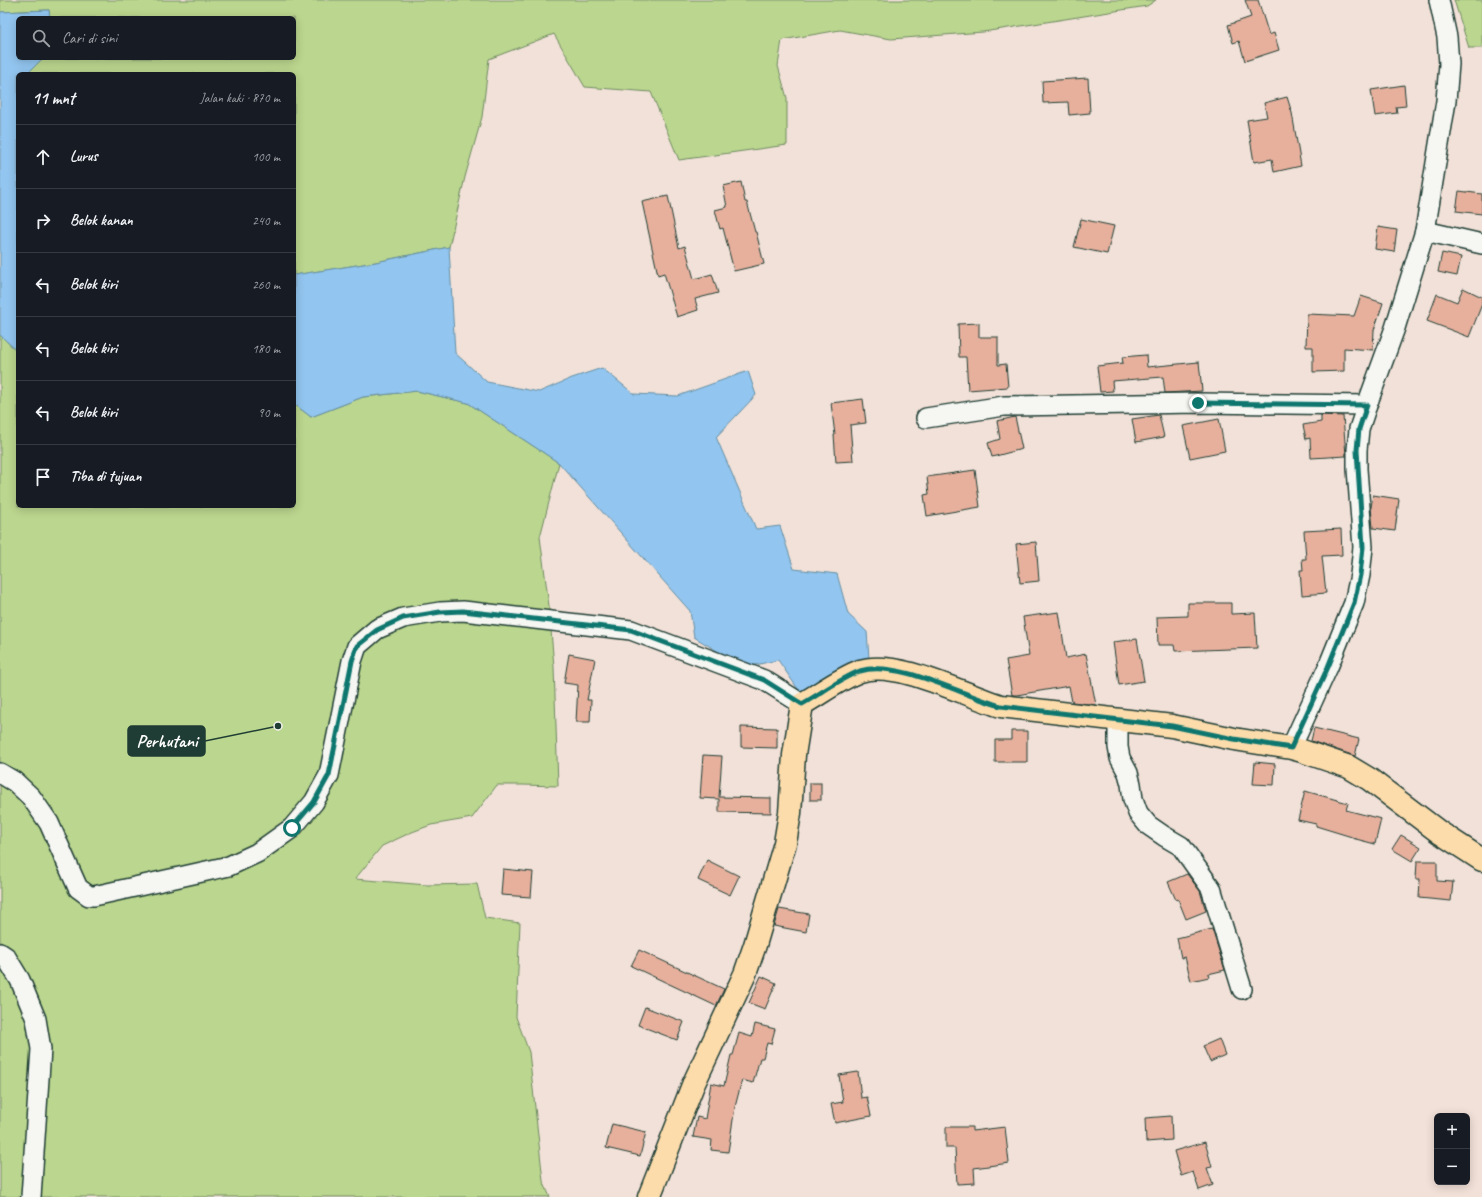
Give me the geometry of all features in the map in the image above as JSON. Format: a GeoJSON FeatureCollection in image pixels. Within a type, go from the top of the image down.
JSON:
{"type":"FeatureCollection","features":[{"type":"Feature","properties":{"kind":"main road"},"geometry":{"type":"LineString","coordinates":[[649,1197],[693,1085],[745,974],[758,939],[785,843],[790,813],[794,755],[802,704],[860,671],[883,668],[929,681],[1001,706],[1172,726],[1234,739],[1291,748],[1349,767],[1369,779],[1439,832],[1482,860]]}},
{"type":"Feature","properties":{"kind":"street"},"geometry":{"type":"LineString","coordinates":[[1291,748],[1328,667],[1354,603],[1360,575],[1363,547],[1357,450],[1359,429],[1395,328],[1425,231],[1449,81],[1447,37],[1439,0]]}},
{"type":"Feature","properties":{"kind":"street"},"geometry":{"type":"LineString","coordinates":[[1425,231],[1482,244]]}},
{"type":"Feature","properties":{"kind":"street"},"geometry":{"type":"LineString","coordinates":[[926,418],[1004,406],[1198,403],[1367,405]]}},
{"type":"Feature","properties":{"kind":"street"},"geometry":{"type":"LineString","coordinates":[[0,773],[15,782],[31,797],[49,823],[78,888],[89,896],[94,896],[229,866],[258,853],[292,828],[314,802],[329,775],[352,661],[357,646],[377,630],[403,618],[440,612],[463,611],[631,630],[764,680],[802,704]]}},
{"type":"Feature","properties":{"kind":"street"},"geometry":{"type":"LineString","coordinates":[[1118,719],[1120,758],[1132,784],[1133,799],[1138,813],[1148,825],[1181,846],[1211,888],[1242,989]]}},
{"type":"Feature","properties":{"kind":"street"},"geometry":{"type":"LineString","coordinates":[[0,953],[6,957],[20,980],[36,1019],[41,1050],[31,1197]]}},
{"type":"Feature","properties":{"kind":"green space"},"geometry":{"type":"Polygon","coordinates":[[[0,0],[1156,0],[1147,6],[983,32],[891,39],[840,30],[782,40],[778,66],[787,98],[787,145],[679,160],[651,92],[585,87],[554,34],[489,59],[482,117],[465,177],[449,247],[376,262],[296,275],[296,72],[29,72],[41,60],[296,60],[296,16],[50,16],[49,10],[0,12],[0,0]]]}},
{"type":"Feature","properties":{"kind":"green space"},"geometry":{"type":"Polygon","coordinates":[[[1454,0],[1482,0],[1482,48],[1469,48],[1454,0]]]}},
{"type":"Feature","properties":{"kind":"green space"},"geometry":{"type":"Polygon","coordinates":[[[0,335],[16,350],[16,508],[296,508],[296,406],[311,417],[363,397],[417,391],[468,403],[559,463],[540,537],[549,606],[554,667],[558,786],[497,785],[472,818],[431,825],[382,846],[355,879],[427,885],[477,884],[485,918],[520,923],[516,1017],[529,1052],[543,1181],[550,1197],[0,1197],[0,335]]]}},
{"type":"Feature","properties":{"kind":"water"},"geometry":{"type":"Polygon","coordinates":[[[49,10],[50,16],[16,16],[16,60],[41,60],[29,72],[16,72],[16,350],[0,335],[0,12],[49,10]]]}},
{"type":"Feature","properties":{"kind":"water"},"geometry":{"type":"Polygon","coordinates":[[[449,247],[455,353],[487,382],[539,392],[572,378],[602,368],[634,394],[678,396],[748,371],[756,395],[716,437],[756,529],[780,526],[794,569],[837,574],[848,614],[867,632],[869,658],[832,678],[800,692],[778,660],[742,666],[694,637],[690,611],[559,463],[468,403],[417,391],[363,397],[311,417],[296,406],[296,275],[376,262],[449,247]]]}},
{"type":"Feature","properties":{"kind":"building"},"geometry":{"type":"Polygon","coordinates":[[[1245,0],[1258,0],[1269,35],[1274,33],[1279,50],[1245,61],[1239,41],[1233,43],[1228,25],[1251,17],[1245,0]]]}},
{"type":"Feature","properties":{"kind":"building"},"geometry":{"type":"Polygon","coordinates":[[[1088,78],[1090,113],[1069,115],[1068,102],[1043,103],[1042,81],[1088,78]]]}},
{"type":"Feature","properties":{"kind":"building"},"geometry":{"type":"Polygon","coordinates":[[[1404,85],[1406,106],[1396,107],[1397,113],[1375,116],[1371,90],[1404,85]]]}},
{"type":"Feature","properties":{"kind":"building"},"geometry":{"type":"Polygon","coordinates":[[[1287,97],[1292,113],[1301,166],[1274,172],[1272,159],[1254,162],[1247,120],[1267,117],[1264,103],[1287,97]]]}},
{"type":"Feature","properties":{"kind":"building"},"geometry":{"type":"Polygon","coordinates":[[[741,182],[745,202],[747,202],[764,264],[734,271],[723,228],[720,229],[715,210],[727,207],[723,186],[741,182]]]}},
{"type":"Feature","properties":{"kind":"building"},"geometry":{"type":"Polygon","coordinates":[[[1459,191],[1482,194],[1482,214],[1456,211],[1459,191]]]}},
{"type":"Feature","properties":{"kind":"building"},"geometry":{"type":"Polygon","coordinates":[[[668,196],[679,248],[685,246],[694,279],[712,274],[718,293],[695,299],[698,310],[677,317],[664,273],[658,275],[642,202],[668,196]]]}},
{"type":"Feature","properties":{"kind":"building"},"geometry":{"type":"Polygon","coordinates":[[[1081,219],[1114,226],[1107,254],[1074,247],[1081,219]]]}},
{"type":"Feature","properties":{"kind":"building"},"geometry":{"type":"Polygon","coordinates":[[[1378,227],[1397,230],[1394,252],[1375,249],[1378,227]]]}},
{"type":"Feature","properties":{"kind":"building"},"geometry":{"type":"Polygon","coordinates":[[[1442,253],[1461,257],[1457,276],[1438,272],[1442,253]]]}},
{"type":"Feature","properties":{"kind":"building"},"geometry":{"type":"Polygon","coordinates":[[[1463,288],[1482,297],[1482,304],[1469,337],[1427,321],[1437,294],[1457,302],[1463,288]]]}},
{"type":"Feature","properties":{"kind":"building"},"geometry":{"type":"Polygon","coordinates":[[[1361,296],[1383,303],[1374,330],[1373,350],[1344,348],[1344,371],[1313,372],[1313,347],[1306,347],[1307,314],[1354,316],[1361,296]]]}},
{"type":"Feature","properties":{"kind":"building"},"geometry":{"type":"Polygon","coordinates":[[[979,323],[979,337],[998,337],[998,365],[1006,364],[1008,387],[968,390],[966,357],[959,357],[958,324],[979,323]]]}},
{"type":"Feature","properties":{"kind":"building"},"geometry":{"type":"Polygon","coordinates":[[[1146,355],[1147,367],[1199,362],[1202,391],[1165,393],[1163,377],[1112,381],[1113,391],[1100,392],[1097,366],[1123,363],[1122,357],[1146,355]]]}},
{"type":"Feature","properties":{"kind":"building"},"geometry":{"type":"Polygon","coordinates":[[[863,399],[866,423],[850,425],[853,461],[836,462],[835,435],[831,403],[863,399]]]}},
{"type":"Feature","properties":{"kind":"building"},"geometry":{"type":"Polygon","coordinates":[[[1159,415],[1164,437],[1136,442],[1132,419],[1159,415]]]}},
{"type":"Feature","properties":{"kind":"building"},"geometry":{"type":"Polygon","coordinates":[[[1321,415],[1343,416],[1346,456],[1311,458],[1310,438],[1306,439],[1303,425],[1321,422],[1321,415]]]}},
{"type":"Feature","properties":{"kind":"building"},"geometry":{"type":"Polygon","coordinates":[[[1015,417],[1022,449],[992,457],[988,443],[1000,439],[997,421],[1015,417]]]}},
{"type":"Feature","properties":{"kind":"building"},"geometry":{"type":"Polygon","coordinates":[[[1219,419],[1225,451],[1190,458],[1183,426],[1219,419]]]}},
{"type":"Feature","properties":{"kind":"building"},"geometry":{"type":"Polygon","coordinates":[[[975,470],[980,507],[927,516],[924,495],[929,494],[927,477],[975,470]]]}},
{"type":"Feature","properties":{"kind":"building"},"geometry":{"type":"Polygon","coordinates":[[[1373,495],[1399,499],[1395,531],[1373,528],[1371,507],[1373,495]]]}},
{"type":"Feature","properties":{"kind":"building"},"geometry":{"type":"Polygon","coordinates":[[[1341,529],[1342,555],[1322,556],[1326,593],[1302,595],[1300,570],[1303,570],[1302,559],[1306,559],[1304,531],[1341,529]]]}},
{"type":"Feature","properties":{"kind":"building"},"geometry":{"type":"Polygon","coordinates":[[[1036,542],[1039,581],[1020,583],[1016,544],[1036,542]]]}},
{"type":"Feature","properties":{"kind":"building"},"geometry":{"type":"Polygon","coordinates":[[[1188,603],[1231,603],[1231,614],[1255,613],[1257,648],[1175,651],[1174,645],[1158,645],[1157,617],[1188,616],[1188,603]]]}},
{"type":"Feature","properties":{"kind":"building"},"geometry":{"type":"Polygon","coordinates":[[[1059,612],[1066,658],[1086,654],[1096,705],[1072,702],[1069,686],[1012,695],[1006,660],[1029,656],[1023,617],[1059,612]]]}},
{"type":"Feature","properties":{"kind":"building"},"geometry":{"type":"Polygon","coordinates":[[[1137,639],[1144,681],[1119,685],[1113,642],[1137,639]]]}},
{"type":"Feature","properties":{"kind":"building"},"geometry":{"type":"Polygon","coordinates":[[[569,654],[595,659],[587,700],[591,700],[590,722],[576,722],[578,685],[564,683],[569,654]]]}},
{"type":"Feature","properties":{"kind":"building"},"geometry":{"type":"Polygon","coordinates":[[[741,727],[777,728],[777,748],[741,747],[741,727]]]}},
{"type":"Feature","properties":{"kind":"building"},"geometry":{"type":"Polygon","coordinates":[[[1314,728],[1359,739],[1355,756],[1311,741],[1314,728]]]}},
{"type":"Feature","properties":{"kind":"building"},"geometry":{"type":"Polygon","coordinates":[[[1011,731],[1027,731],[1027,762],[995,762],[995,740],[1011,740],[1011,731]]]}},
{"type":"Feature","properties":{"kind":"building"},"geometry":{"type":"Polygon","coordinates":[[[703,755],[722,756],[719,797],[771,798],[771,813],[719,812],[719,799],[700,798],[703,755]]]}},
{"type":"Feature","properties":{"kind":"building"},"geometry":{"type":"Polygon","coordinates":[[[1255,762],[1275,764],[1274,785],[1253,784],[1255,762]]]}},
{"type":"Feature","properties":{"kind":"building"},"geometry":{"type":"Polygon","coordinates":[[[810,783],[821,783],[821,800],[810,800],[810,783]]]}},
{"type":"Feature","properties":{"kind":"building"},"geometry":{"type":"Polygon","coordinates":[[[1305,791],[1348,803],[1346,810],[1381,819],[1375,844],[1316,826],[1316,824],[1298,820],[1305,791]]]}},
{"type":"Feature","properties":{"kind":"building"},"geometry":{"type":"Polygon","coordinates":[[[1401,835],[1421,847],[1412,861],[1392,849],[1401,835]]]}},
{"type":"Feature","properties":{"kind":"building"},"geometry":{"type":"Polygon","coordinates":[[[707,860],[739,876],[730,895],[698,880],[707,860]]]}},
{"type":"Feature","properties":{"kind":"building"},"geometry":{"type":"Polygon","coordinates":[[[1417,861],[1437,861],[1437,881],[1453,882],[1451,901],[1419,898],[1420,879],[1416,879],[1417,861]]]}},
{"type":"Feature","properties":{"kind":"building"},"geometry":{"type":"Polygon","coordinates":[[[503,869],[533,872],[531,897],[501,895],[503,869]]]}},
{"type":"Feature","properties":{"kind":"building"},"geometry":{"type":"Polygon","coordinates":[[[1187,874],[1200,891],[1206,911],[1186,919],[1178,899],[1176,900],[1168,882],[1187,874]]]}},
{"type":"Feature","properties":{"kind":"building"},"geometry":{"type":"Polygon","coordinates":[[[779,909],[809,914],[806,932],[774,926],[779,909]]]}},
{"type":"Feature","properties":{"kind":"building"},"geometry":{"type":"Polygon","coordinates":[[[1212,929],[1225,970],[1208,974],[1209,977],[1191,981],[1185,957],[1181,958],[1177,938],[1212,929]]]}},
{"type":"Feature","properties":{"kind":"building"},"geometry":{"type":"Polygon","coordinates":[[[639,950],[724,989],[716,1006],[631,966],[639,950]]]}},
{"type":"Feature","properties":{"kind":"building"},"geometry":{"type":"Polygon","coordinates":[[[761,976],[776,983],[765,1009],[749,1003],[761,976]]]}},
{"type":"Feature","properties":{"kind":"building"},"geometry":{"type":"Polygon","coordinates":[[[645,1007],[684,1022],[677,1040],[638,1025],[645,1007]]]}},
{"type":"Feature","properties":{"kind":"building"},"geometry":{"type":"Polygon","coordinates":[[[755,1024],[775,1029],[771,1044],[767,1043],[763,1058],[760,1058],[753,1083],[742,1080],[735,1107],[728,1152],[711,1150],[712,1140],[693,1137],[697,1117],[705,1119],[711,1083],[724,1086],[731,1055],[733,1055],[739,1033],[752,1037],[755,1024]]]}},
{"type":"Feature","properties":{"kind":"building"},"geometry":{"type":"Polygon","coordinates":[[[1219,1039],[1225,1055],[1210,1062],[1203,1046],[1219,1039]]]}},
{"type":"Feature","properties":{"kind":"building"},"geometry":{"type":"Polygon","coordinates":[[[858,1072],[861,1098],[867,1097],[871,1116],[835,1123],[831,1104],[843,1102],[839,1075],[858,1072]]]}},
{"type":"Feature","properties":{"kind":"building"},"geometry":{"type":"Polygon","coordinates":[[[1171,1116],[1172,1140],[1146,1142],[1145,1118],[1171,1116]]]}},
{"type":"Feature","properties":{"kind":"building"},"geometry":{"type":"Polygon","coordinates":[[[612,1124],[646,1132],[640,1156],[606,1148],[612,1124]]]}},
{"type":"Feature","properties":{"kind":"building"},"geometry":{"type":"Polygon","coordinates":[[[946,1127],[972,1127],[972,1131],[1005,1127],[1009,1163],[974,1168],[975,1183],[957,1184],[955,1148],[946,1148],[946,1127]]]}},
{"type":"Feature","properties":{"kind":"building"},"geometry":{"type":"Polygon","coordinates":[[[1205,1142],[1212,1167],[1207,1168],[1213,1185],[1199,1190],[1193,1172],[1181,1176],[1174,1151],[1205,1142]]]}},
{"type":"Feature","properties":{"kind":"place","name":"Perhutani"},"geometry":{"type":"Point","coordinates":[278,726]}},
{"type":"Feature","properties":{"kind":"route"},"geometry":{"type":"LineString","coordinates":[[292,828],[314,802],[329,775],[352,661],[357,646],[377,630],[403,618],[440,612],[463,611],[493,616],[631,630],[764,680],[802,704],[860,671],[883,668],[898,671],[1001,706],[1172,726],[1234,739],[1291,748],[1328,667],[1354,603],[1360,575],[1363,547],[1357,450],[1359,429],[1367,405],[1198,403]]}}]}
